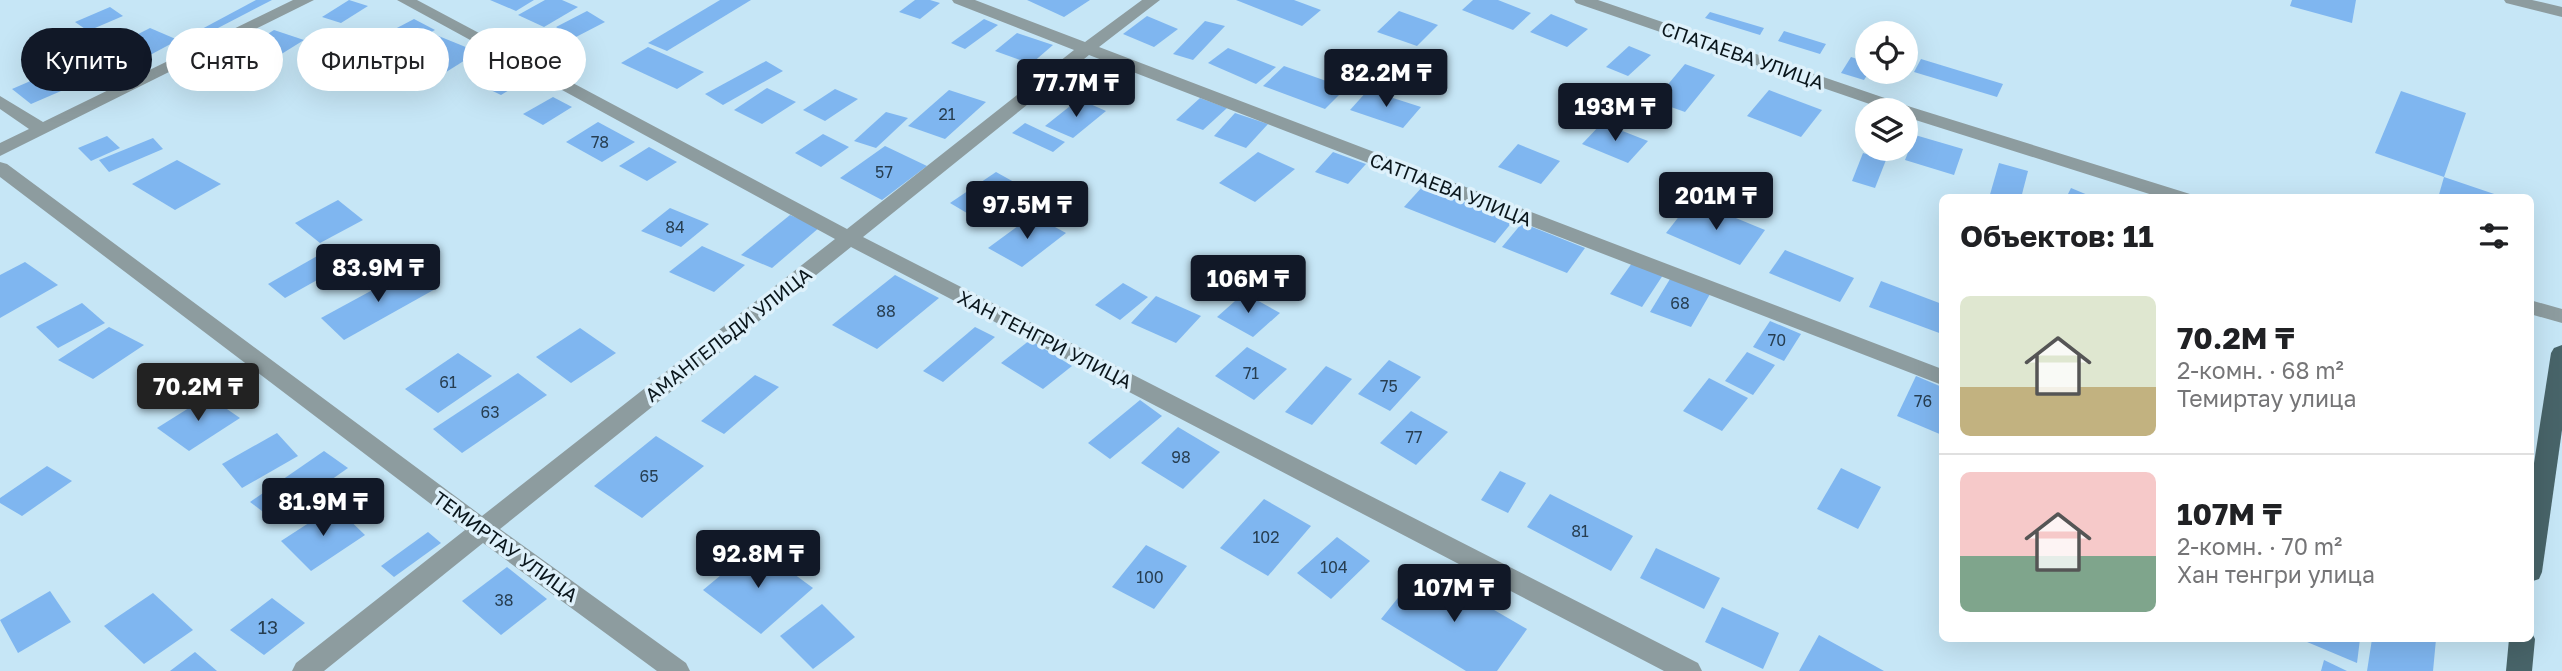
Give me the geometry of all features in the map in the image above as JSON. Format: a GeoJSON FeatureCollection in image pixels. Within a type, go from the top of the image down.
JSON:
{"type":"FeatureCollection","features":[{"type":"Feature","properties":{"kind":"main road"},"geometry":{"type":"LineString","coordinates":[[2534,545],[2562,353]]}},
{"type":"Feature","properties":{"kind":"main road"},"geometry":{"type":"LineString","coordinates":[[2519,671],[2522,642]]}},
{"type":"Feature","properties":{"kind":"street"},"geometry":{"type":"LineString","coordinates":[[0,150],[306,0]]}},
{"type":"Feature","properties":{"kind":"street","name":"ХАН ТЕНГРИ УЛИЦА"},"geometry":{"type":"LineString","coordinates":[[405,0],[849,238],[1689,671]]}},
{"type":"Feature","properties":{"kind":"street","name":"САТПАЕВА УЛИЦА"},"geometry":{"type":"LineString","coordinates":[[960,0],[1939,376]]}},
{"type":"Feature","properties":{"kind":"street","name":"АМАНГЕЛЬДИ УЛИЦА"},"geometry":{"type":"LineString","coordinates":[[305,671],[1086,49],[1153,0]]}},
{"type":"Feature","properties":{"kind":"street","name":"СПАТАЕВА УЛИЦА"},"geometry":{"type":"LineString","coordinates":[[1582,0],[1867,98]]}},
{"type":"Feature","properties":{"kind":"street"},"geometry":{"type":"LineString","coordinates":[[2512,0],[2562,12]]}},
{"type":"Feature","properties":{"kind":"street"},"geometry":{"type":"LineString","coordinates":[[0,101],[41,130]]}},
{"type":"Feature","properties":{"kind":"street","name":"СПАТАЕВА УЛИЦА"},"geometry":{"type":"LineString","coordinates":[[1918,115],[2170,194]]}},
{"type":"Feature","properties":{"kind":"street","name":"ТЕМИРТАУ УЛИЦА"},"geometry":{"type":"LineString","coordinates":[[0,168],[482,529],[677,671]]}},
{"type":"Feature","properties":{"kind":"street"},"geometry":{"type":"LineString","coordinates":[[2534,308],[2562,316]]}},
{"type":"Feature","properties":{"kind":"building"},"geometry":{"type":"Polygon","coordinates":[[[256,0],[272,0],[218,28],[204,28],[256,0]]]}},
{"type":"Feature","properties":{"kind":"building"},"geometry":{"type":"Polygon","coordinates":[[[349,0],[368,6],[341,23],[322,17],[349,0]]]}},
{"type":"Feature","properties":{"kind":"building"},"geometry":{"type":"Polygon","coordinates":[[[490,0],[534,0],[516,11],[490,0]]]}},
{"type":"Feature","properties":{"kind":"building"},"geometry":{"type":"Polygon","coordinates":[[[545,0],[562,0],[578,7],[544,27],[518,15],[545,0]]]}},
{"type":"Feature","properties":{"kind":"building"},"geometry":{"type":"Polygon","coordinates":[[[720,0],[751,0],[667,51],[648,43],[720,0]]]}},
{"type":"Feature","properties":{"kind":"building"},"geometry":{"type":"Polygon","coordinates":[[[915,0],[940,3],[920,19],[899,12],[915,0]]]}},
{"type":"Feature","properties":{"kind":"building"},"geometry":{"type":"Polygon","coordinates":[[[1027,0],[1090,0],[1064,17],[1027,0]]]}},
{"type":"Feature","properties":{"kind":"building"},"geometry":{"type":"Polygon","coordinates":[[[1236,0],[1294,0],[1321,10],[1302,26],[1236,0]]]}},
{"type":"Feature","properties":{"kind":"building"},"geometry":{"type":"Polygon","coordinates":[[[1473,0],[1498,0],[1531,13],[1513,30],[1462,10],[1473,0]]]}},
{"type":"Feature","properties":{"kind":"building"},"geometry":{"type":"Polygon","coordinates":[[[2292,0],[2356,0],[2352,23],[2290,6],[2292,0]]]}},
{"type":"Feature","properties":{"kind":"building"},"geometry":{"type":"Polygon","coordinates":[[[110,7],[123,16],[95,28],[84,28],[75,22],[110,7]]]}},
{"type":"Feature","properties":{"kind":"building"},"geometry":{"type":"Polygon","coordinates":[[[587,11],[605,22],[586,32],[586,28],[556,27],[587,11]]]}},
{"type":"Feature","properties":{"kind":"building"},"geometry":{"type":"Polygon","coordinates":[[[1399,11],[1438,25],[1417,46],[1377,32],[1399,11]]]}},
{"type":"Feature","properties":{"kind":"building"},"geometry":{"type":"Polygon","coordinates":[[[1710,12],[1764,28],[1760,35],[1705,18],[1710,12]]]}},
{"type":"Feature","properties":{"kind":"building"},"geometry":{"type":"Polygon","coordinates":[[[1551,14],[1588,29],[1567,47],[1530,32],[1551,14]]]}},
{"type":"Feature","properties":{"kind":"building"},"geometry":{"type":"Polygon","coordinates":[[[1147,16],[1178,29],[1154,47],[1123,34],[1147,16]]]}},
{"type":"Feature","properties":{"kind":"building"},"geometry":{"type":"Polygon","coordinates":[[[414,19],[431,28],[397,28],[414,19]]]}},
{"type":"Feature","properties":{"kind":"building"},"geometry":{"type":"Polygon","coordinates":[[[984,19],[998,25],[965,49],[951,43],[984,19]]]}},
{"type":"Feature","properties":{"kind":"building"},"geometry":{"type":"Polygon","coordinates":[[[1205,21],[1225,26],[1193,60],[1173,54],[1205,21]]]}},
{"type":"Feature","properties":{"kind":"building"},"geometry":{"type":"Polygon","coordinates":[[[152,29],[166,35],[166,46],[152,54],[152,29]]]}},
{"type":"Feature","properties":{"kind":"building"},"geometry":{"type":"Polygon","coordinates":[[[1784,31],[1826,44],[1820,54],[1778,41],[1784,31]]]}},
{"type":"Feature","properties":{"kind":"building"},"geometry":{"type":"Polygon","coordinates":[[[283,33],[297,38],[297,44],[283,53],[283,33]]]}},
{"type":"Feature","properties":{"kind":"building"},"geometry":{"type":"Polygon","coordinates":[[[1017,33],[1053,45],[1031,64],[995,51],[1017,33]]]}},
{"type":"Feature","properties":{"kind":"building"},"geometry":{"type":"Polygon","coordinates":[[[449,40],[463,46],[463,61],[449,70],[449,40]]]}},
{"type":"Feature","properties":{"kind":"building"},"geometry":{"type":"Polygon","coordinates":[[[1629,46],[1651,55],[1628,76],[1606,67],[1629,46]]]}},
{"type":"Feature","properties":{"kind":"building"},"geometry":{"type":"Polygon","coordinates":[[[648,47],[704,72],[677,89],[621,63],[648,47]]]}},
{"type":"Feature","properties":{"kind":"building"},"geometry":{"type":"Polygon","coordinates":[[[1228,48],[1276,67],[1256,84],[1208,63],[1228,48]]]}},
{"type":"Feature","properties":{"kind":"building"},"geometry":{"type":"Polygon","coordinates":[[[1851,57],[1855,58],[1855,77],[1841,73],[1851,57]]]}},
{"type":"Feature","properties":{"kind":"building"},"geometry":{"type":"Polygon","coordinates":[[[1921,59],[2003,84],[1997,97],[1918,73],[1921,59]]]}},
{"type":"Feature","properties":{"kind":"building"},"geometry":{"type":"Polygon","coordinates":[[[766,61],[783,71],[723,105],[705,94],[766,61]]]}},
{"type":"Feature","properties":{"kind":"building"},"geometry":{"type":"Polygon","coordinates":[[[1685,64],[1715,75],[1685,112],[1654,101],[1685,64]]]}},
{"type":"Feature","properties":{"kind":"building"},"geometry":{"type":"Polygon","coordinates":[[[1284,66],[1346,88],[1325,109],[1263,86],[1284,66]]]}},
{"type":"Feature","properties":{"kind":"building"},"geometry":{"type":"Polygon","coordinates":[[[1107,75],[1122,85],[1091,102],[1076,92],[1107,75]]]}},
{"type":"Feature","properties":{"kind":"building"},"geometry":{"type":"Polygon","coordinates":[[[21,85],[21,91],[61,91],[31,104],[12,89],[21,85]]]}},
{"type":"Feature","properties":{"kind":"building"},"geometry":{"type":"Polygon","coordinates":[[[767,88],[796,102],[762,124],[734,110],[767,88]]]}},
{"type":"Feature","properties":{"kind":"building"},"geometry":{"type":"Polygon","coordinates":[[[835,89],[858,99],[825,121],[803,110],[835,89]]]}},
{"type":"Feature","properties":{"kind":"building"},"geometry":{"type":"Polygon","coordinates":[[[949,90],[986,102],[945,139],[908,126],[949,90]]]}},
{"type":"Feature","properties":{"kind":"building"},"geometry":{"type":"Polygon","coordinates":[[[1368,90],[1421,107],[1403,128],[1350,110],[1368,90]]]}},
{"type":"Feature","properties":{"kind":"building"},"geometry":{"type":"Polygon","coordinates":[[[1769,90],[1822,110],[1801,137],[1747,116],[1769,90]]]}},
{"type":"Feature","properties":{"kind":"building"},"geometry":{"type":"Polygon","coordinates":[[[2401,91],[2466,113],[2444,177],[2375,153],[2401,91]]]}},
{"type":"Feature","properties":{"kind":"building"},"geometry":{"type":"Polygon","coordinates":[[[553,97],[572,107],[543,125],[523,114],[553,97]]]}},
{"type":"Feature","properties":{"kind":"building"},"geometry":{"type":"Polygon","coordinates":[[[1200,98],[1227,108],[1203,130],[1176,120],[1200,98]]]}},
{"type":"Feature","properties":{"kind":"building"},"geometry":{"type":"Polygon","coordinates":[[[1079,99],[1106,111],[1073,138],[1045,126],[1079,99]]]}},
{"type":"Feature","properties":{"kind":"building"},"geometry":{"type":"Polygon","coordinates":[[[886,112],[908,118],[876,148],[854,141],[886,112]]]}},
{"type":"Feature","properties":{"kind":"building"},"geometry":{"type":"Polygon","coordinates":[[[1235,113],[1268,124],[1246,148],[1214,136],[1235,113]]]}},
{"type":"Feature","properties":{"kind":"building"},"geometry":{"type":"Polygon","coordinates":[[[598,122],[635,142],[602,162],[566,142],[598,122]]]}},
{"type":"Feature","properties":{"kind":"building"},"geometry":{"type":"Polygon","coordinates":[[[1025,123],[1065,142],[1053,152],[1012,133],[1025,123]]]}},
{"type":"Feature","properties":{"kind":"building"},"geometry":{"type":"Polygon","coordinates":[[[1602,123],[1648,141],[1628,163],[1582,144],[1602,123]]]}},
{"type":"Feature","properties":{"kind":"building"},"geometry":{"type":"Polygon","coordinates":[[[823,134],[849,147],[821,167],[795,153],[823,134]]]}},
{"type":"Feature","properties":{"kind":"building"},"geometry":{"type":"Polygon","coordinates":[[[107,136],[120,148],[91,161],[78,148],[107,136]]]}},
{"type":"Feature","properties":{"kind":"building"},"geometry":{"type":"Polygon","coordinates":[[[1918,136],[1963,149],[1954,175],[1908,161],[1918,161],[1918,136]]]}},
{"type":"Feature","properties":{"kind":"building"},"geometry":{"type":"Polygon","coordinates":[[[153,138],[163,149],[109,172],[99,160],[153,138]]]}},
{"type":"Feature","properties":{"kind":"building"},"geometry":{"type":"Polygon","coordinates":[[[1518,144],[1560,161],[1541,184],[1498,167],[1518,144]]]}},
{"type":"Feature","properties":{"kind":"building"},"geometry":{"type":"Polygon","coordinates":[[[885,146],[927,166],[882,200],[840,178],[885,146]]]}},
{"type":"Feature","properties":{"kind":"building"},"geometry":{"type":"Polygon","coordinates":[[[649,147],[677,162],[647,181],[619,166],[649,147]]]}},
{"type":"Feature","properties":{"kind":"building"},"geometry":{"type":"Polygon","coordinates":[[[1258,152],[1295,169],[1255,202],[1219,183],[1258,152]]]}},
{"type":"Feature","properties":{"kind":"building"},"geometry":{"type":"Polygon","coordinates":[[[1333,152],[1366,164],[1348,184],[1315,172],[1333,152]]]}},
{"type":"Feature","properties":{"kind":"building"},"geometry":{"type":"Polygon","coordinates":[[[177,160],[221,184],[175,210],[132,184],[177,160]]]}},
{"type":"Feature","properties":{"kind":"building"},"geometry":{"type":"Polygon","coordinates":[[[1860,161],[1886,161],[1875,188],[1852,181],[1860,161]]]}},
{"type":"Feature","properties":{"kind":"building"},"geometry":{"type":"Polygon","coordinates":[[[1999,163],[2028,171],[2022,194],[1990,194],[1999,163]]]}},
{"type":"Feature","properties":{"kind":"building"},"geometry":{"type":"Polygon","coordinates":[[[996,172],[1023,187],[977,219],[950,203],[996,172]]]}},
{"type":"Feature","properties":{"kind":"building"},"geometry":{"type":"Polygon","coordinates":[[[2444,177],[2494,194],[2439,194],[2444,177]]]}},
{"type":"Feature","properties":{"kind":"building"},"geometry":{"type":"Polygon","coordinates":[[[1423,186],[1513,221],[1495,243],[1404,207],[1423,186]]]}},
{"type":"Feature","properties":{"kind":"building"},"geometry":{"type":"Polygon","coordinates":[[[2071,188],[2085,194],[2068,194],[2071,188]]]}},
{"type":"Feature","properties":{"kind":"building"},"geometry":{"type":"Polygon","coordinates":[[[338,200],[363,220],[320,243],[295,223],[338,200]]]}},
{"type":"Feature","properties":{"kind":"building"},"geometry":{"type":"Polygon","coordinates":[[[1692,200],[1765,230],[1740,265],[1666,233],[1692,200]]]}},
{"type":"Feature","properties":{"kind":"building"},"geometry":{"type":"Polygon","coordinates":[[[670,208],[709,224],[681,247],[641,231],[670,208]]]}},
{"type":"Feature","properties":{"kind":"building"},"geometry":{"type":"Polygon","coordinates":[[[790,215],[820,227],[772,268],[741,255],[790,215]]]}},
{"type":"Feature","properties":{"kind":"building"},"geometry":{"type":"Polygon","coordinates":[[[1033,215],[1066,233],[1022,267],[988,248],[1033,215]]]}},
{"type":"Feature","properties":{"kind":"building"},"geometry":{"type":"Polygon","coordinates":[[[1522,223],[1585,248],[1567,273],[1502,247],[1522,223]]]}},
{"type":"Feature","properties":{"kind":"building"},"geometry":{"type":"Polygon","coordinates":[[[702,246],[745,265],[714,292],[669,272],[702,246]]]}},
{"type":"Feature","properties":{"kind":"building"},"geometry":{"type":"Polygon","coordinates":[[[1785,250],[1854,278],[1840,302],[1769,273],[1785,250]]]}},
{"type":"Feature","properties":{"kind":"building"},"geometry":{"type":"Polygon","coordinates":[[[326,251],[344,265],[285,298],[268,284],[326,251]]]}},
{"type":"Feature","properties":{"kind":"building"},"geometry":{"type":"Polygon","coordinates":[[[25,262],[58,285],[0,318],[0,275],[25,262]]]}},
{"type":"Feature","properties":{"kind":"building"},"geometry":{"type":"Polygon","coordinates":[[[1632,263],[1663,275],[1642,307],[1610,294],[1632,263]]]}},
{"type":"Feature","properties":{"kind":"building"},"geometry":{"type":"Polygon","coordinates":[[[413,268],[437,288],[344,340],[321,318],[413,268]]]}},
{"type":"Feature","properties":{"kind":"building"},"geometry":{"type":"Polygon","coordinates":[[[895,275],[939,298],[877,349],[832,325],[895,275]]]}},
{"type":"Feature","properties":{"kind":"building"},"geometry":{"type":"Polygon","coordinates":[[[1670,279],[1710,294],[1691,327],[1650,312],[1670,279]]]}},
{"type":"Feature","properties":{"kind":"building"},"geometry":{"type":"Polygon","coordinates":[[[1881,281],[1939,303],[1939,333],[1869,307],[1881,281]]]}},
{"type":"Feature","properties":{"kind":"building"},"geometry":{"type":"Polygon","coordinates":[[[1123,283],[1148,297],[1120,320],[1095,305],[1123,283]]]}},
{"type":"Feature","properties":{"kind":"building"},"geometry":{"type":"Polygon","coordinates":[[[1244,293],[1280,313],[1253,337],[1217,317],[1244,293]]]}},
{"type":"Feature","properties":{"kind":"building"},"geometry":{"type":"Polygon","coordinates":[[[1156,296],[1201,316],[1176,343],[1131,323],[1156,296]]]}},
{"type":"Feature","properties":{"kind":"building"},"geometry":{"type":"Polygon","coordinates":[[[82,303],[105,323],[58,348],[36,327],[82,303]]]}},
{"type":"Feature","properties":{"kind":"building"},"geometry":{"type":"Polygon","coordinates":[[[1770,321],[1801,334],[1784,361],[1753,347],[1770,321]]]}},
{"type":"Feature","properties":{"kind":"building"},"geometry":{"type":"Polygon","coordinates":[[[109,327],[144,345],[93,379],[58,360],[109,327]]]}},
{"type":"Feature","properties":{"kind":"building"},"geometry":{"type":"Polygon","coordinates":[[[975,327],[995,337],[943,382],[923,371],[975,327]]]}},
{"type":"Feature","properties":{"kind":"building"},"geometry":{"type":"Polygon","coordinates":[[[580,328],[616,353],[571,383],[536,357],[580,328]]]}},
{"type":"Feature","properties":{"kind":"building"},"geometry":{"type":"Polygon","coordinates":[[[1030,340],[1072,366],[1043,389],[1001,363],[1030,340]]]}},
{"type":"Feature","properties":{"kind":"building"},"geometry":{"type":"Polygon","coordinates":[[[1247,347],[1287,369],[1254,400],[1215,376],[1247,347]]]}},
{"type":"Feature","properties":{"kind":"building"},"geometry":{"type":"Polygon","coordinates":[[[1747,352],[1775,365],[1753,395],[1725,381],[1747,352]]]}},
{"type":"Feature","properties":{"kind":"building"},"geometry":{"type":"Polygon","coordinates":[[[458,353],[492,376],[438,413],[405,389],[458,353]]]}},
{"type":"Feature","properties":{"kind":"building"},"geometry":{"type":"Polygon","coordinates":[[[1389,360],[1421,377],[1390,411],[1358,394],[1389,360]]]}},
{"type":"Feature","properties":{"kind":"building"},"geometry":{"type":"Polygon","coordinates":[[[1326,366],[1352,379],[1312,425],[1285,412],[1326,366]]]}},
{"type":"Feature","properties":{"kind":"building"},"geometry":{"type":"Polygon","coordinates":[[[518,373],[547,395],[462,453],[433,429],[518,373]]]}},
{"type":"Feature","properties":{"kind":"building"},"geometry":{"type":"Polygon","coordinates":[[[755,375],[779,387],[724,434],[701,421],[755,375]]]}},
{"type":"Feature","properties":{"kind":"building"},"geometry":{"type":"Polygon","coordinates":[[[1916,376],[1939,386],[1939,434],[1897,416],[1916,376]]]}},
{"type":"Feature","properties":{"kind":"building"},"geometry":{"type":"Polygon","coordinates":[[[1709,378],[1748,398],[1722,431],[1683,411],[1709,378]]]}},
{"type":"Feature","properties":{"kind":"building"},"geometry":{"type":"Polygon","coordinates":[[[208,396],[240,418],[189,451],[157,428],[208,396]]]}},
{"type":"Feature","properties":{"kind":"building"},"geometry":{"type":"Polygon","coordinates":[[[1140,400],[1162,416],[1110,459],[1088,443],[1140,400]]]}},
{"type":"Feature","properties":{"kind":"building"},"geometry":{"type":"Polygon","coordinates":[[[1411,411],[1448,432],[1416,465],[1380,443],[1411,411]]]}},
{"type":"Feature","properties":{"kind":"building"},"geometry":{"type":"Polygon","coordinates":[[[1178,427],[1220,452],[1183,489],[1141,463],[1178,427]]]}},
{"type":"Feature","properties":{"kind":"building"},"geometry":{"type":"Polygon","coordinates":[[[277,433],[298,456],[242,488],[222,464],[277,433]]]}},
{"type":"Feature","properties":{"kind":"building"},"geometry":{"type":"Polygon","coordinates":[[[656,436],[704,466],[642,518],[594,486],[656,436]]]}},
{"type":"Feature","properties":{"kind":"building"},"geometry":{"type":"Polygon","coordinates":[[[324,451],[348,468],[274,520],[250,502],[324,451]]]}},
{"type":"Feature","properties":{"kind":"building"},"geometry":{"type":"Polygon","coordinates":[[[47,466],[72,481],[22,516],[0,503],[0,498],[47,466]]]}},
{"type":"Feature","properties":{"kind":"building"},"geometry":{"type":"Polygon","coordinates":[[[1841,468],[1881,487],[1858,529],[1817,509],[1841,468]]]}},
{"type":"Feature","properties":{"kind":"building"},"geometry":{"type":"Polygon","coordinates":[[[1500,471],[1526,483],[1508,513],[1481,500],[1500,471]]]}},
{"type":"Feature","properties":{"kind":"building"},"geometry":{"type":"Polygon","coordinates":[[[1550,494],[1633,536],[1611,571],[1527,527],[1550,494]]]}},
{"type":"Feature","properties":{"kind":"building"},"geometry":{"type":"Polygon","coordinates":[[[1264,499],[1311,526],[1268,576],[1220,548],[1264,499]]]}},
{"type":"Feature","properties":{"kind":"building"},"geometry":{"type":"Polygon","coordinates":[[[335,506],[365,535],[311,571],[281,541],[335,506]]]}},
{"type":"Feature","properties":{"kind":"building"},"geometry":{"type":"Polygon","coordinates":[[[428,532],[441,543],[394,577],[381,566],[428,532]]]}},
{"type":"Feature","properties":{"kind":"building"},"geometry":{"type":"Polygon","coordinates":[[[1337,537],[1370,561],[1331,599],[1297,573],[1337,537]]]}},
{"type":"Feature","properties":{"kind":"building"},"geometry":{"type":"Polygon","coordinates":[[[1146,545],[1187,566],[1154,609],[1112,587],[1146,545]]]}},
{"type":"Feature","properties":{"kind":"building"},"geometry":{"type":"Polygon","coordinates":[[[756,546],[813,588],[761,634],[703,590],[756,546]]]}},
{"type":"Feature","properties":{"kind":"building"},"geometry":{"type":"Polygon","coordinates":[[[1656,548],[1720,578],[1704,609],[1640,578],[1656,548]]]}},
{"type":"Feature","properties":{"kind":"building"},"geometry":{"type":"Polygon","coordinates":[[[507,567],[547,599],[501,635],[462,601],[507,567]]]}},
{"type":"Feature","properties":{"kind":"building"},"geometry":{"type":"Polygon","coordinates":[[[1422,568],[1527,629],[1497,671],[1466,671],[1381,619],[1422,568]]]}},
{"type":"Feature","properties":{"kind":"building"},"geometry":{"type":"Polygon","coordinates":[[[50,591],[71,622],[18,653],[0,620],[50,591]]]}},
{"type":"Feature","properties":{"kind":"building"},"geometry":{"type":"Polygon","coordinates":[[[153,593],[193,630],[144,664],[104,626],[153,593]]]}},
{"type":"Feature","properties":{"kind":"building"},"geometry":{"type":"Polygon","coordinates":[[[272,598],[305,623],[264,655],[230,630],[272,598]]]}},
{"type":"Feature","properties":{"kind":"building"},"geometry":{"type":"Polygon","coordinates":[[[822,604],[855,637],[813,669],[780,636],[822,604]]]}},
{"type":"Feature","properties":{"kind":"building"},"geometry":{"type":"Polygon","coordinates":[[[1722,607],[1779,633],[1763,669],[1705,642],[1722,607]]]}},
{"type":"Feature","properties":{"kind":"building"},"geometry":{"type":"Polygon","coordinates":[[[1819,635],[1884,671],[1799,671],[1819,635]]]}},
{"type":"Feature","properties":{"kind":"building"},"geometry":{"type":"Polygon","coordinates":[[[2307,642],[2360,642],[2357,663],[2307,642]]]}},
{"type":"Feature","properties":{"kind":"building"},"geometry":{"type":"Polygon","coordinates":[[[2372,642],[2436,642],[2433,671],[2367,671],[2372,642]]]}},
{"type":"Feature","properties":{"kind":"building"},"geometry":{"type":"Polygon","coordinates":[[[195,652],[217,671],[170,671],[195,652]]]}},
{"type":"Feature","properties":{"kind":"building"},"geometry":{"type":"Polygon","coordinates":[[[2324,660],[2347,671],[2321,671],[2324,660]]]}}]}
